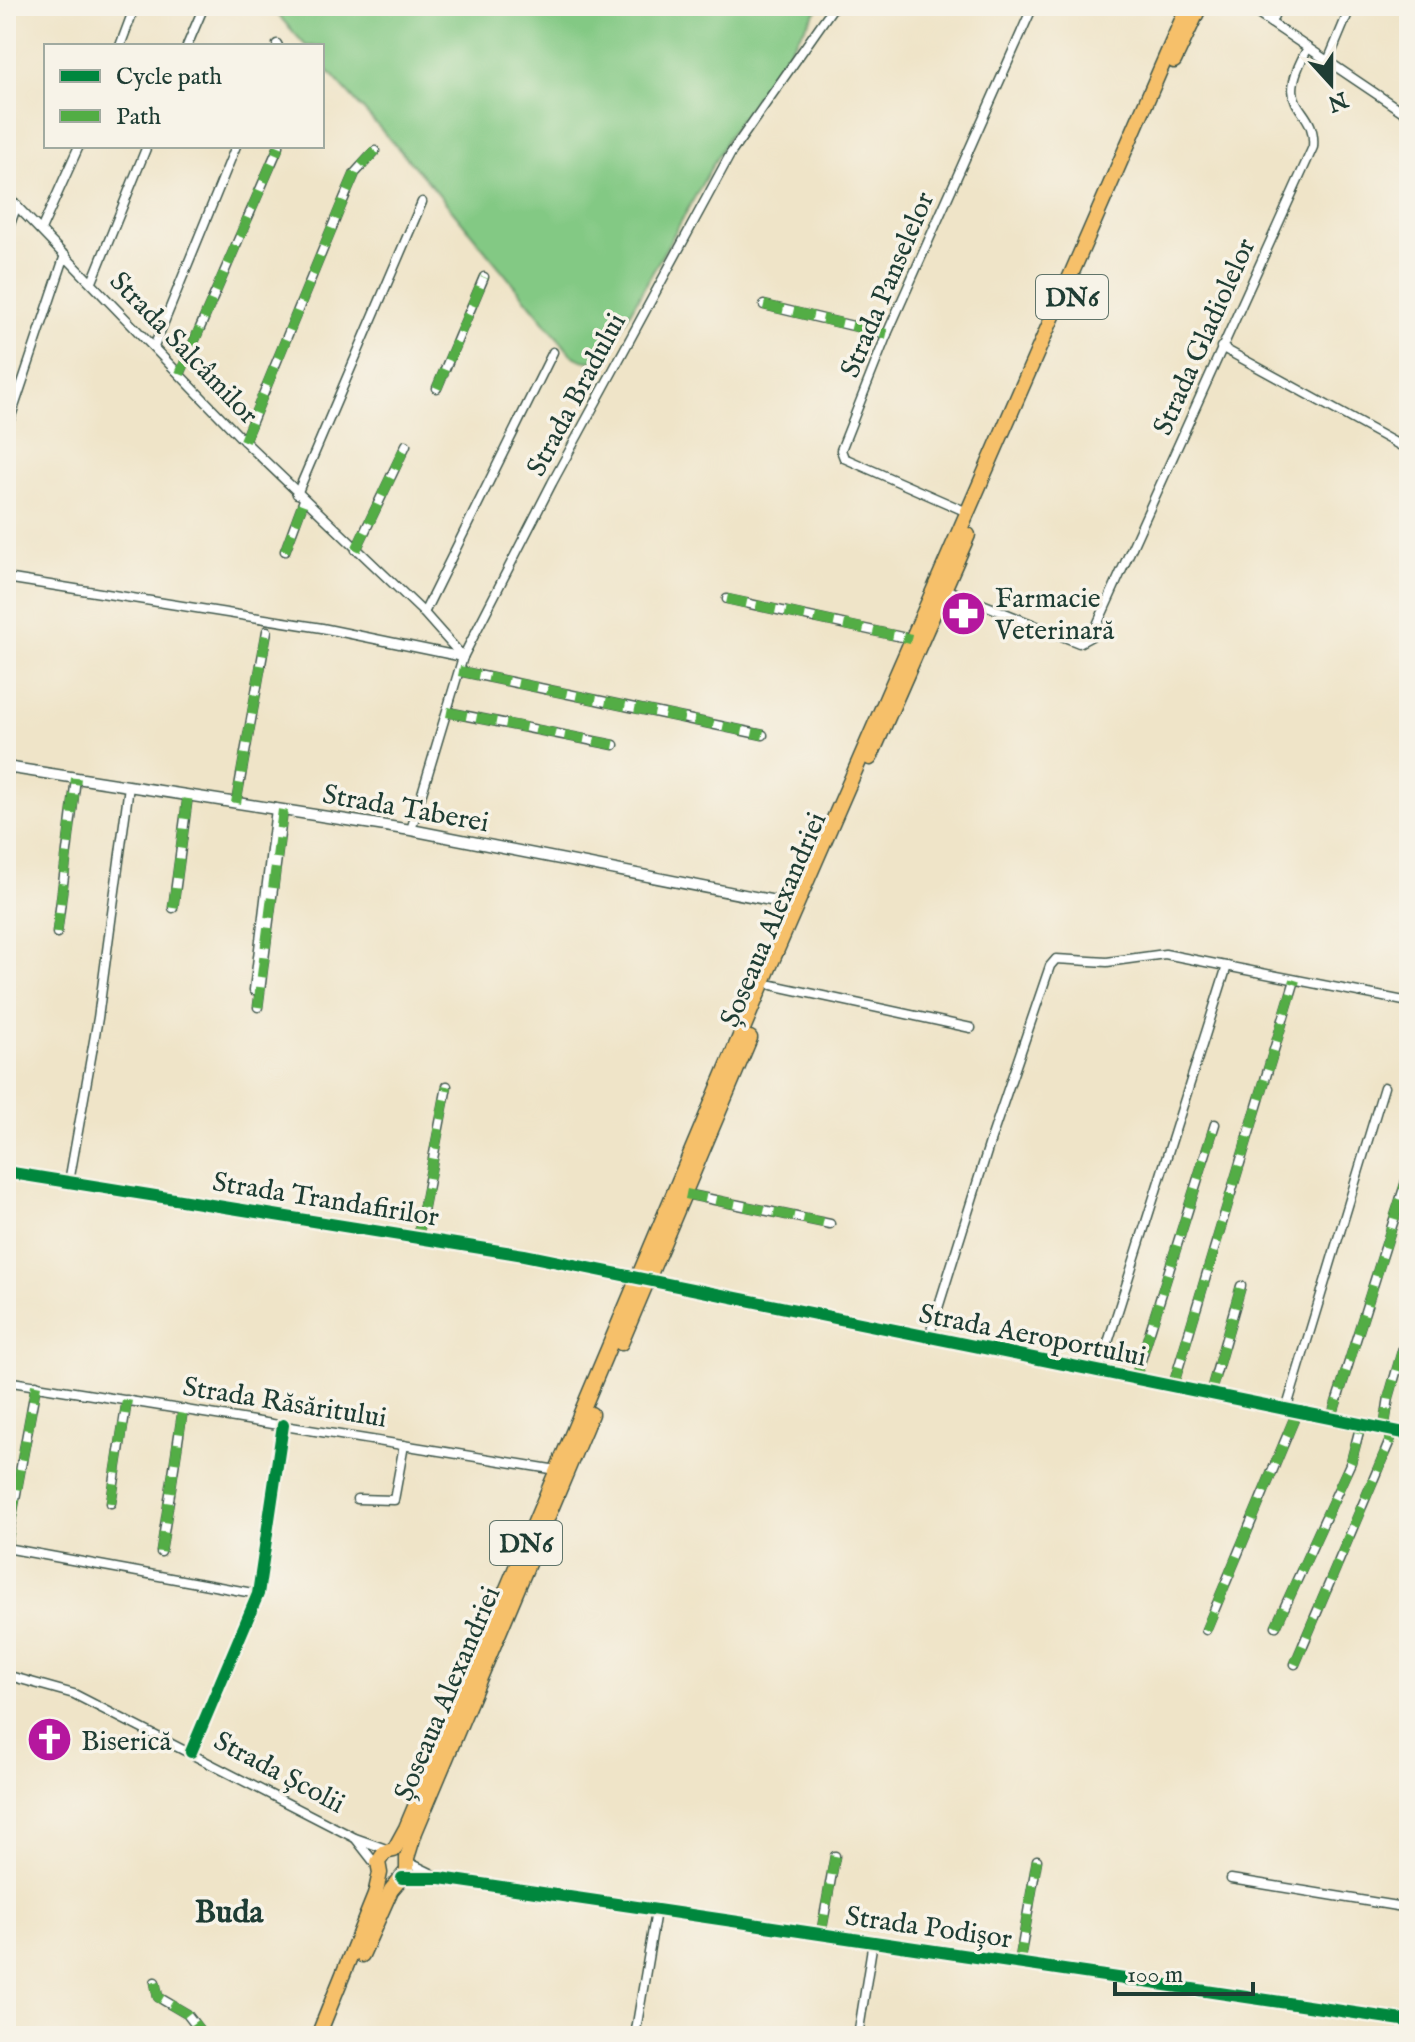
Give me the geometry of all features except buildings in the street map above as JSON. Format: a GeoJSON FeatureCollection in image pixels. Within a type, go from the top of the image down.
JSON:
{"type":"FeatureCollection","features":[{"type":"Feature","properties":{"kind":"highway","name":"Șoseaua Alexandriei"},"geometry":{"type":"LineString","coordinates":[[400,1855],[643,1279],[796,905],[1188,6]]}},
{"type":"Feature","properties":{"kind":"highway","name":"Șoseaua Alexandriei"},"geometry":{"type":"LineString","coordinates":[[328,2036],[399,1879],[400,1855],[557,1470],[643,1279],[686,1194],[772,985],[1200,6]]}},
{"type":"Feature","properties":{"kind":"highway","name":"Șoseaua Alexandriei"},"geometry":{"type":"LineString","coordinates":[[318,2036],[366,1921],[381,1856],[400,1855]]}},
{"type":"Feature","properties":{"kind":"highway"},"geometry":{"type":"LineString","coordinates":[[379,1870],[388,1880],[399,1879]]}},
{"type":"Feature","properties":{"kind":"street"},"geometry":{"type":"LineString","coordinates":[[121,44],[135,6]]}},
{"type":"Feature","properties":{"kind":"street"},"geometry":{"type":"LineString","coordinates":[[188,44],[204,6]]}},
{"type":"Feature","properties":{"kind":"street","name":"Strada Bradului"},"geometry":{"type":"LineString","coordinates":[[411,830],[463,657],[711,188],[745,132],[834,6]]}},
{"type":"Feature","properties":{"kind":"street","name":"Strada Panselelor"},"geometry":{"type":"LineString","coordinates":[[967,512],[841,455],[842,445],[887,334],[1033,6]]}},
{"type":"Feature","properties":{"kind":"street"},"geometry":{"type":"LineString","coordinates":[[1246,6],[1409,116]]}},
{"type":"Feature","properties":{"kind":"street"},"geometry":{"type":"LineString","coordinates":[[1271,23],[1278,6]]}},
{"type":"Feature","properties":{"kind":"street"},"geometry":{"type":"LineString","coordinates":[[1328,61],[1351,6]]}},
{"type":"Feature","properties":{"kind":"street","name":"Strada Gladiolelor"},"geometry":{"type":"LineString","coordinates":[[945,589],[1079,643],[1087,642],[1313,147],[1314,137],[1292,91],[1292,78],[1308,48]]}},
{"type":"Feature","properties":{"kind":"street"},"geometry":{"type":"LineString","coordinates":[[41,230],[78,148]]}},
{"type":"Feature","properties":{"kind":"street"},"geometry":{"type":"LineString","coordinates":[[92,282],[146,148]]}},
{"type":"Feature","properties":{"kind":"street"},"geometry":{"type":"LineString","coordinates":[[154,347],[235,148]]}},
{"type":"Feature","properties":{"kind":"street"},"geometry":{"type":"LineString","coordinates":[[180,374],[278,148]]}},
{"type":"Feature","properties":{"kind":"street"},"geometry":{"type":"LineString","coordinates":[[244,441],[355,173],[375,151]]}},
{"type":"Feature","properties":{"kind":"street","name":"Strada Salcâmilor"},"geometry":{"type":"LineString","coordinates":[[6,195],[244,441],[424,613],[463,657]]}},
{"type":"Feature","properties":{"kind":"street"},"geometry":{"type":"LineString","coordinates":[[285,551],[300,497],[422,202]]}},
{"type":"Feature","properties":{"kind":"street"},"geometry":{"type":"LineString","coordinates":[[6,235],[17,205]]}},
{"type":"Feature","properties":{"kind":"street"},"geometry":{"type":"LineString","coordinates":[[6,431],[65,255]]}},
{"type":"Feature","properties":{"kind":"street"},"geometry":{"type":"LineString","coordinates":[[437,388],[484,277]]}},
{"type":"Feature","properties":{"kind":"street"},"geometry":{"type":"LineString","coordinates":[[764,305],[887,334]]}},
{"type":"Feature","properties":{"kind":"street"},"geometry":{"type":"LineString","coordinates":[[1221,347],[1403,447],[1409,454]]}},
{"type":"Feature","properties":{"kind":"street"},"geometry":{"type":"LineString","coordinates":[[424,613],[553,352]]}},
{"type":"Feature","properties":{"kind":"street"},"geometry":{"type":"LineString","coordinates":[[356,550],[406,445]]}},
{"type":"Feature","properties":{"kind":"street"},"geometry":{"type":"LineString","coordinates":[[6,578],[322,628],[463,657]]}},
{"type":"Feature","properties":{"kind":"street"},"geometry":{"type":"LineString","coordinates":[[727,599],[911,639]]}},
{"type":"Feature","properties":{"kind":"street"},"geometry":{"type":"LineString","coordinates":[[236,803],[267,631]]}},
{"type":"Feature","properties":{"kind":"street"},"geometry":{"type":"LineString","coordinates":[[459,671],[763,735]]}},
{"type":"Feature","properties":{"kind":"street"},"geometry":{"type":"LineString","coordinates":[[447,712],[614,745]]}},
{"type":"Feature","properties":{"kind":"street","name":"Strada Taberei"},"geometry":{"type":"LineString","coordinates":[[6,767],[411,830],[796,905]]}},
{"type":"Feature","properties":{"kind":"street"},"geometry":{"type":"LineString","coordinates":[[57,933],[76,778]]}},
{"type":"Feature","properties":{"kind":"street"},"geometry":{"type":"LineString","coordinates":[[69,1182],[98,1018],[129,786]]}},
{"type":"Feature","properties":{"kind":"street"},"geometry":{"type":"LineString","coordinates":[[173,908],[188,795]]}},
{"type":"Feature","properties":{"kind":"street"},"geometry":{"type":"LineString","coordinates":[[254,990],[279,809]]}},
{"type":"Feature","properties":{"kind":"street"},"geometry":{"type":"LineString","coordinates":[[258,1007],[279,809]]}},
{"type":"Feature","properties":{"kind":"street"},"geometry":{"type":"LineString","coordinates":[[929,1337],[990,1142],[1052,961],[1062,958],[1107,962],[1165,954],[1409,1002]]}},
{"type":"Feature","properties":{"kind":"street","name":"Strada Aeroportului"},"geometry":{"type":"LineString","coordinates":[[1099,1371],[1227,966]]}},
{"type":"Feature","properties":{"kind":"street"},"geometry":{"type":"LineString","coordinates":[[1173,1386],[1295,980]]}},
{"type":"Feature","properties":{"kind":"street"},"geometry":{"type":"LineString","coordinates":[[772,985],[971,1028]]}},
{"type":"Feature","properties":{"kind":"street"},"geometry":{"type":"LineString","coordinates":[[418,1237],[447,1086]]}},
{"type":"Feature","properties":{"kind":"street"},"geometry":{"type":"LineString","coordinates":[[1206,1630],[1292,1411],[1384,1087]]}},
{"type":"Feature","properties":{"kind":"street"},"geometry":{"type":"LineString","coordinates":[[1135,1379],[1215,1124]]}},
{"type":"Feature","properties":{"kind":"street","name":"Strada Trandafirilor"},"geometry":{"type":"LineString","coordinates":[[6,1172],[418,1237],[643,1279]]}},
{"type":"Feature","properties":{"kind":"street"},"geometry":{"type":"LineString","coordinates":[[1331,1419],[1409,1172]]}},
{"type":"Feature","properties":{"kind":"street"},"geometry":{"type":"LineString","coordinates":[[686,1194],[830,1224]]}},
{"type":"Feature","properties":{"kind":"street","name":"Strada Aeroportului"},"geometry":{"type":"LineString","coordinates":[[643,1279],[1409,1434]]}},
{"type":"Feature","properties":{"kind":"street"},"geometry":{"type":"LineString","coordinates":[[1210,1394],[1241,1286]]}},
{"type":"Feature","properties":{"kind":"street"},"geometry":{"type":"LineString","coordinates":[[1295,1664],[1389,1430],[1389,1397],[1409,1327]]}},
{"type":"Feature","properties":{"kind":"street","name":"Strada Răsăritului"},"geometry":{"type":"LineString","coordinates":[[6,1381],[557,1470]]}},
{"type":"Feature","properties":{"kind":"street"},"geometry":{"type":"LineString","coordinates":[[36,1385],[6,1548],[258,1594]]}},
{"type":"Feature","properties":{"kind":"street"},"geometry":{"type":"LineString","coordinates":[[111,1503],[127,1400]]}},
{"type":"Feature","properties":{"kind":"street"},"geometry":{"type":"LineString","coordinates":[[161,1552],[183,1409]]}},
{"type":"Feature","properties":{"kind":"street"},"geometry":{"type":"LineString","coordinates":[[1276,1626],[1351,1462],[1361,1424]]}},
{"type":"Feature","properties":{"kind":"street"},"geometry":{"type":"LineString","coordinates":[[191,1752],[258,1594],[283,1425]]}},
{"type":"Feature","properties":{"kind":"street"},"geometry":{"type":"LineString","coordinates":[[357,1499],[394,1500],[404,1445]]}},
{"type":"Feature","properties":{"kind":"street","name":"Strada Școlii"},"geometry":{"type":"LineString","coordinates":[[6,1675],[74,1694],[355,1838],[400,1855]]}},
{"type":"Feature","properties":{"kind":"street","name":"Strada Școlii"},"geometry":{"type":"LineString","coordinates":[[355,1838],[379,1870]]}},
{"type":"Feature","properties":{"kind":"street","name":"Strada Podișor"},"geometry":{"type":"LineString","coordinates":[[400,1855],[441,1878]]}},
{"type":"Feature","properties":{"kind":"street"},"geometry":{"type":"LineString","coordinates":[[821,1934],[835,1856]]}},
{"type":"Feature","properties":{"kind":"street"},"geometry":{"type":"LineString","coordinates":[[1019,1964],[1037,1860]]}},
{"type":"Feature","properties":{"kind":"street","name":"Strada Podișor"},"geometry":{"type":"LineString","coordinates":[[399,1879],[441,1878],[1409,2021]]}},
{"type":"Feature","properties":{"kind":"street"},"geometry":{"type":"LineString","coordinates":[[1231,1879],[1409,1908]]}},
{"type":"Feature","properties":{"kind":"street"},"geometry":{"type":"LineString","coordinates":[[6,1880],[6,1890]]}},
{"type":"Feature","properties":{"kind":"street"},"geometry":{"type":"LineString","coordinates":[[635,2036],[656,1911]]}},
{"type":"Feature","properties":{"kind":"street"},"geometry":{"type":"LineString","coordinates":[[858,2036],[873,1941]]}},
{"type":"Feature","properties":{"kind":"street"},"geometry":{"type":"LineString","coordinates":[[155,1982],[158,1997],[187,2014],[204,2036]]}},
{"type":"Feature","properties":{"kind":"green space"},"geometry":{"type":"Polygon","coordinates":[[[270,6],[820,6],[730,134],[609,350],[591,361],[571,354],[433,187],[324,66],[324,44],[304,44],[270,6]]]}},
{"type":"Feature","properties":{"kind":"marked path"},"geometry":{"type":"LineString","coordinates":[[180,374],[278,148]]}},
{"type":"Feature","properties":{"kind":"marked path"},"geometry":{"type":"LineString","coordinates":[[244,441],[355,173],[375,151]]}},
{"type":"Feature","properties":{"kind":"marked path"},"geometry":{"type":"LineString","coordinates":[[437,388],[484,277]]}},
{"type":"Feature","properties":{"kind":"marked path"},"geometry":{"type":"LineString","coordinates":[[764,305],[887,334]]}},
{"type":"Feature","properties":{"kind":"marked path"},"geometry":{"type":"LineString","coordinates":[[356,550],[406,445]]}},
{"type":"Feature","properties":{"kind":"marked path"},"geometry":{"type":"LineString","coordinates":[[285,551],[304,500]]}},
{"type":"Feature","properties":{"kind":"marked path"},"geometry":{"type":"LineString","coordinates":[[727,599],[911,639]]}},
{"type":"Feature","properties":{"kind":"marked path"},"geometry":{"type":"LineString","coordinates":[[236,803],[267,631]]}},
{"type":"Feature","properties":{"kind":"marked path"},"geometry":{"type":"LineString","coordinates":[[459,671],[763,735]]}},
{"type":"Feature","properties":{"kind":"marked path"},"geometry":{"type":"LineString","coordinates":[[447,712],[614,745]]}},
{"type":"Feature","properties":{"kind":"marked path"},"geometry":{"type":"LineString","coordinates":[[57,933],[76,778]]}},
{"type":"Feature","properties":{"kind":"marked path"},"geometry":{"type":"LineString","coordinates":[[173,908],[188,795]]}},
{"type":"Feature","properties":{"kind":"marked path"},"geometry":{"type":"LineString","coordinates":[[258,1007],[283,810]]}},
{"type":"Feature","properties":{"kind":"marked path"},"geometry":{"type":"LineString","coordinates":[[1173,1386],[1295,980]]}},
{"type":"Feature","properties":{"kind":"marked path"},"geometry":{"type":"LineString","coordinates":[[418,1237],[447,1086]]}},
{"type":"Feature","properties":{"kind":"marked path"},"geometry":{"type":"LineString","coordinates":[[1135,1379],[1215,1124]]}},
{"type":"Feature","properties":{"kind":"marked path"},"geometry":{"type":"LineString","coordinates":[[1331,1419],[1409,1172]]}},
{"type":"Feature","properties":{"kind":"marked path"},"geometry":{"type":"LineString","coordinates":[[686,1194],[830,1224]]}},
{"type":"Feature","properties":{"kind":"marked path"},"geometry":{"type":"LineString","coordinates":[[1210,1394],[1241,1286]]}},
{"type":"Feature","properties":{"kind":"marked path"},"geometry":{"type":"LineString","coordinates":[[1384,1429],[1389,1397],[1409,1327]]}},
{"type":"Feature","properties":{"kind":"marked path"},"geometry":{"type":"LineString","coordinates":[[6,1548],[36,1385]]}},
{"type":"Feature","properties":{"kind":"marked path"},"geometry":{"type":"LineString","coordinates":[[111,1503],[127,1400]]}},
{"type":"Feature","properties":{"kind":"marked path"},"geometry":{"type":"LineString","coordinates":[[161,1552],[183,1409]]}},
{"type":"Feature","properties":{"kind":"marked path"},"geometry":{"type":"LineString","coordinates":[[1206,1630],[1297,1412]]}},
{"type":"Feature","properties":{"kind":"marked path"},"geometry":{"type":"LineString","coordinates":[[1276,1626],[1351,1462],[1361,1424]]}},
{"type":"Feature","properties":{"kind":"marked path"},"geometry":{"type":"LineString","coordinates":[[1295,1664],[1394,1431]]}},
{"type":"Feature","properties":{"kind":"marked path"},"geometry":{"type":"LineString","coordinates":[[821,1934],[835,1856]]}},
{"type":"Feature","properties":{"kind":"marked path"},"geometry":{"type":"LineString","coordinates":[[1019,1964],[1037,1860]]}},
{"type":"Feature","properties":{"kind":"marked path"},"geometry":{"type":"LineString","coordinates":[[155,1982],[158,1997],[187,2014],[204,2036]]}},
{"type":"Feature","properties":{"kind":"cycle path"},"geometry":{"type":"LineString","coordinates":[[6,1172],[524,1255],[1409,1434]]}},
{"type":"Feature","properties":{"kind":"cycle path"},"geometry":{"type":"LineString","coordinates":[[191,1752],[258,1594],[283,1425]]}},
{"type":"Feature","properties":{"kind":"cycle path"},"geometry":{"type":"LineString","coordinates":[[402,1878],[441,1878],[1409,2021]]}},
{"type":"Feature","properties":{"kind":"place","name":"Farmacie Veterinară"},"geometry":{"type":"Point","coordinates":[964,613]}},
{"type":"Feature","properties":{"kind":"place","name":"Biserică"},"geometry":{"type":"Point","coordinates":[50,1740]}},
{"type":"Feature","properties":{"kind":"district","name":"Buda"},"geometry":{"type":"Point","coordinates":[229,1911]}}]}
